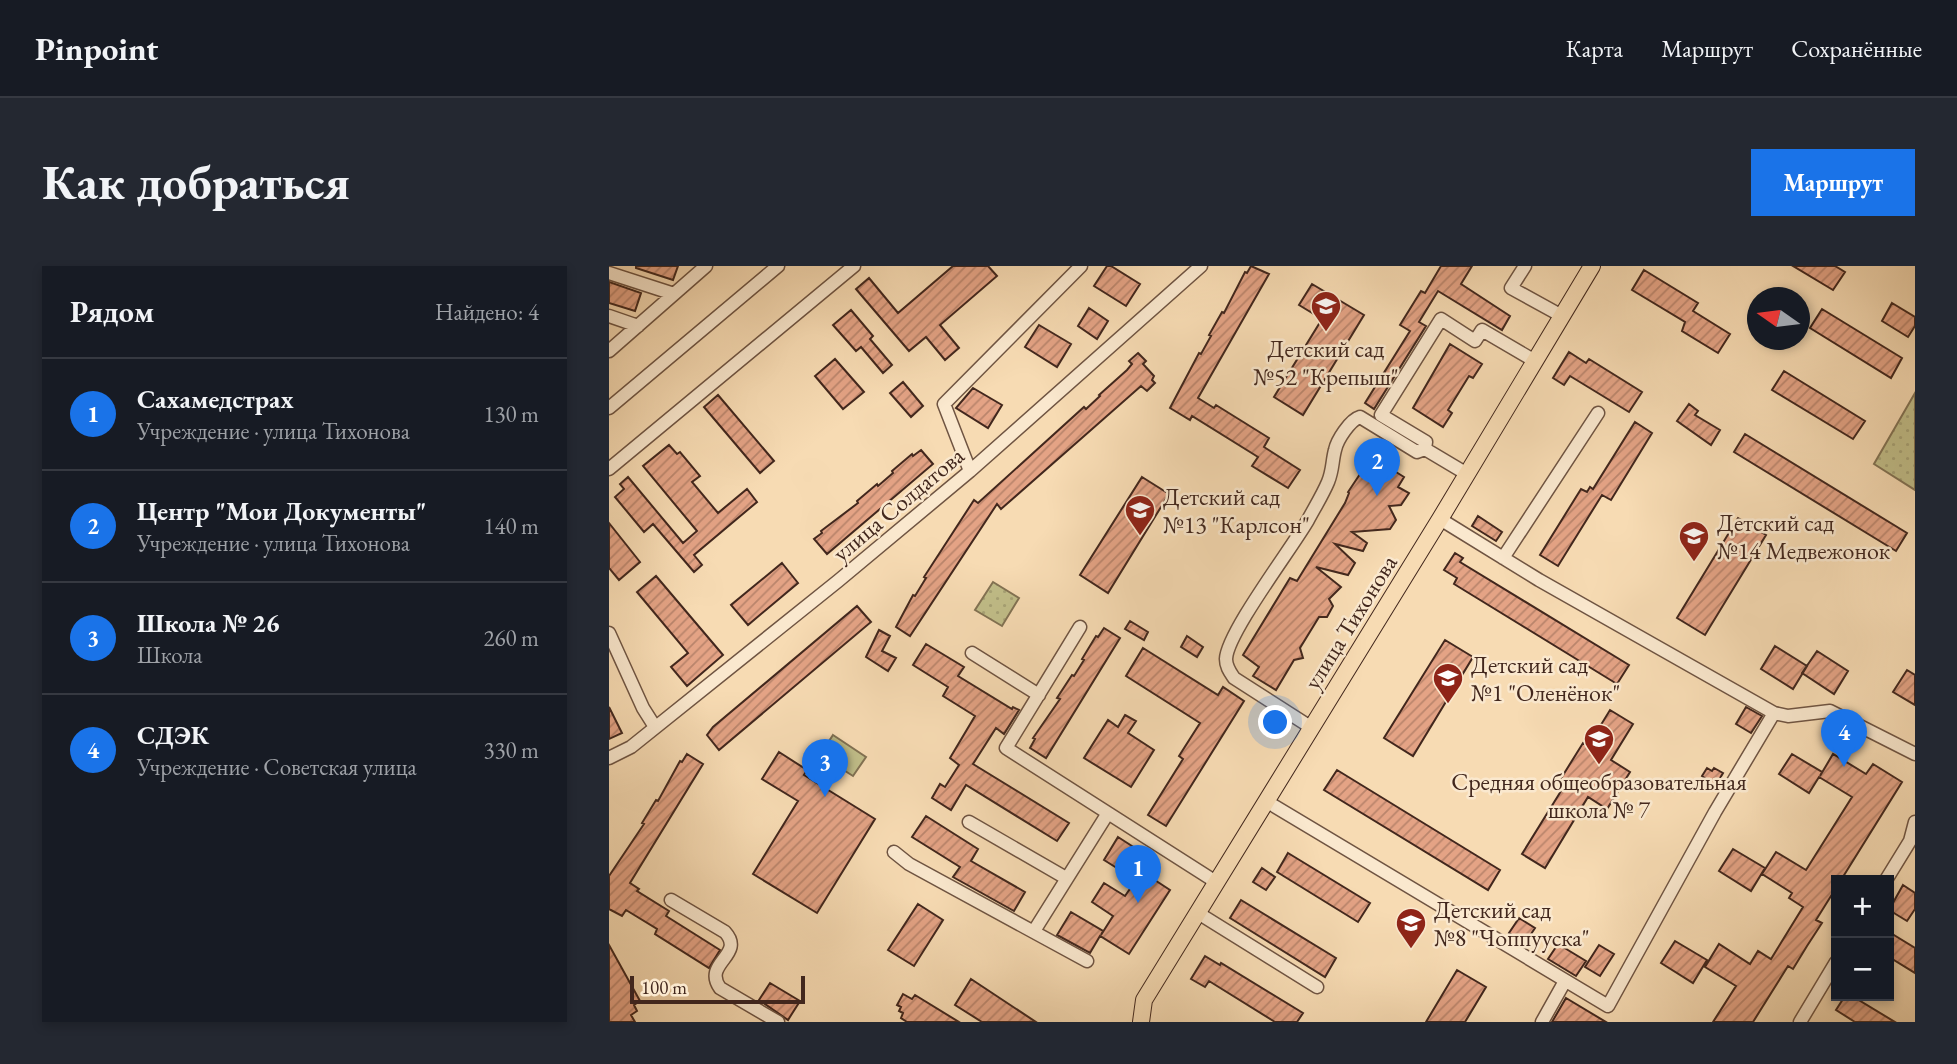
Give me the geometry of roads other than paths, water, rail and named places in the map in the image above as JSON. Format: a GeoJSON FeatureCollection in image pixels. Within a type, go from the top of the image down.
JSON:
{"type":"FeatureCollection","features":[{"type":"Feature","properties":{"kind":"main road","name":"улица Тихонова"},"geometry":{"type":"LineString","coordinates":[[1144,1000],[1592,266]]}},
{"type":"Feature","properties":{"kind":"main road"},"geometry":{"type":"LineString","coordinates":[[1141,1022],[1144,1000]]}},
{"type":"Feature","properties":{"kind":"street"},"geometry":{"type":"LineString","coordinates":[[609,351],[706,266]]}},
{"type":"Feature","properties":{"kind":"street"},"geometry":{"type":"LineString","coordinates":[[609,408],[778,266]]}},
{"type":"Feature","properties":{"kind":"street"},"geometry":{"type":"LineString","coordinates":[[609,469],[854,266]]}},
{"type":"Feature","properties":{"kind":"street"},"geometry":{"type":"LineString","coordinates":[[970,471],[944,404],[1081,266]]}},
{"type":"Feature","properties":{"kind":"street","name":"улица Солдатова"},"geometry":{"type":"LineString","coordinates":[[609,758],[631,747],[838,581],[970,471],[1200,266]]}},
{"type":"Feature","properties":{"kind":"street"},"geometry":{"type":"LineString","coordinates":[[1525,266],[1511,288],[1562,316]]}},
{"type":"Feature","properties":{"kind":"street"},"geometry":{"type":"LineString","coordinates":[[609,273],[674,294]]}},
{"type":"Feature","properties":{"kind":"street"},"geometry":{"type":"LineString","coordinates":[[609,316],[638,326]]}},
{"type":"Feature","properties":{"kind":"street"},"geometry":{"type":"LineString","coordinates":[[1425,449],[1426,442],[1381,415],[1441,319],[1475,341],[1482,330],[1535,360]]}},
{"type":"Feature","properties":{"kind":"street"},"geometry":{"type":"LineString","coordinates":[[1503,558],[1598,413]]}},
{"type":"Feature","properties":{"kind":"street"},"geometry":{"type":"LineString","coordinates":[[1312,728],[1234,678],[1227,668],[1228,648],[1309,519],[1329,481],[1335,462],[1335,450],[1355,418],[1360,417],[1371,422],[1417,452],[1425,449]]}},
{"type":"Feature","properties":{"kind":"street"},"geometry":{"type":"LineString","coordinates":[[1425,449],[1467,474]]}},
{"type":"Feature","properties":{"kind":"street"},"geometry":{"type":"LineString","coordinates":[[1440,519],[1774,713],[1788,716],[1830,711],[1915,754]]}},
{"type":"Feature","properties":{"kind":"street"},"geometry":{"type":"LineString","coordinates":[[1080,627],[1006,748],[1216,883]]}},
{"type":"Feature","properties":{"kind":"street"},"geometry":{"type":"LineString","coordinates":[[609,633],[643,708],[655,727]]}},
{"type":"Feature","properties":{"kind":"street"},"geometry":{"type":"LineString","coordinates":[[972,653],[1039,695]]}},
{"type":"Feature","properties":{"kind":"street"},"geometry":{"type":"LineString","coordinates":[[1266,801],[1608,1006],[1715,812],[1774,713]]}},
{"type":"Feature","properties":{"kind":"street"},"geometry":{"type":"LineString","coordinates":[[1034,930],[1108,813]]}},
{"type":"Feature","properties":{"kind":"street"},"geometry":{"type":"LineString","coordinates":[[969,822],[1066,878]]}},
{"type":"Feature","properties":{"kind":"street"},"geometry":{"type":"LineString","coordinates":[[1889,875],[1910,841],[1915,822]]}},
{"type":"Feature","properties":{"kind":"street"},"geometry":{"type":"LineString","coordinates":[[894,852],[909,864],[1087,961]]}},
{"type":"Feature","properties":{"kind":"street"},"geometry":{"type":"LineString","coordinates":[[671,900],[725,932],[731,939],[731,947],[715,974],[720,988],[778,1022]]}},
{"type":"Feature","properties":{"kind":"street"},"geometry":{"type":"LineString","coordinates":[[1198,913],[1317,987]]}},
{"type":"Feature","properties":{"kind":"street"},"geometry":{"type":"LineString","coordinates":[[1800,1022],[1831,970]]}},
{"type":"Feature","properties":{"kind":"street"},"geometry":{"type":"LineString","coordinates":[[1542,1022],[1565,981]]}},
{"type":"Feature","properties":{"kind":"street"},"geometry":{"type":"LineString","coordinates":[[1131,1022],[1144,1000]]}},
{"type":"Feature","properties":{"kind":"place","name":"Детский сад №52 \"Крепыш\""},"geometry":{"type":"Point","coordinates":[1326,333]}},
{"type":"Feature","properties":{"kind":"place","name":"Центр \"Мои Документы\""},"geometry":{"type":"Point","coordinates":[1377,496]}},
{"type":"Feature","properties":{"kind":"place","name":"Детский сад №13 \"Карлсон\""},"geometry":{"type":"Point","coordinates":[1140,537]}},
{"type":"Feature","properties":{"kind":"place","name":"Детский сад №14 Медвежонок"},"geometry":{"type":"Point","coordinates":[1694,563]}},
{"type":"Feature","properties":{"kind":"place","name":"Детский сад №1 \"Оленёнок\""},"geometry":{"type":"Point","coordinates":[1448,705]}},
{"type":"Feature","properties":{"kind":"place","name":"Cредняя общеобразовательная школа № 7"},"geometry":{"type":"Point","coordinates":[1599,766]}},
{"type":"Feature","properties":{"kind":"place","name":"СДЭК"},"geometry":{"type":"Point","coordinates":[1844,767]}},
{"type":"Feature","properties":{"kind":"place","name":"Школа № 26"},"geometry":{"type":"Point","coordinates":[825,797]}},
{"type":"Feature","properties":{"kind":"place","name":"Сахамедстрах"},"geometry":{"type":"Point","coordinates":[1138,903]}},
{"type":"Feature","properties":{"kind":"place","name":"Детский сад №8 \"Чоппууска\""},"geometry":{"type":"Point","coordinates":[1411,950]}}]}
